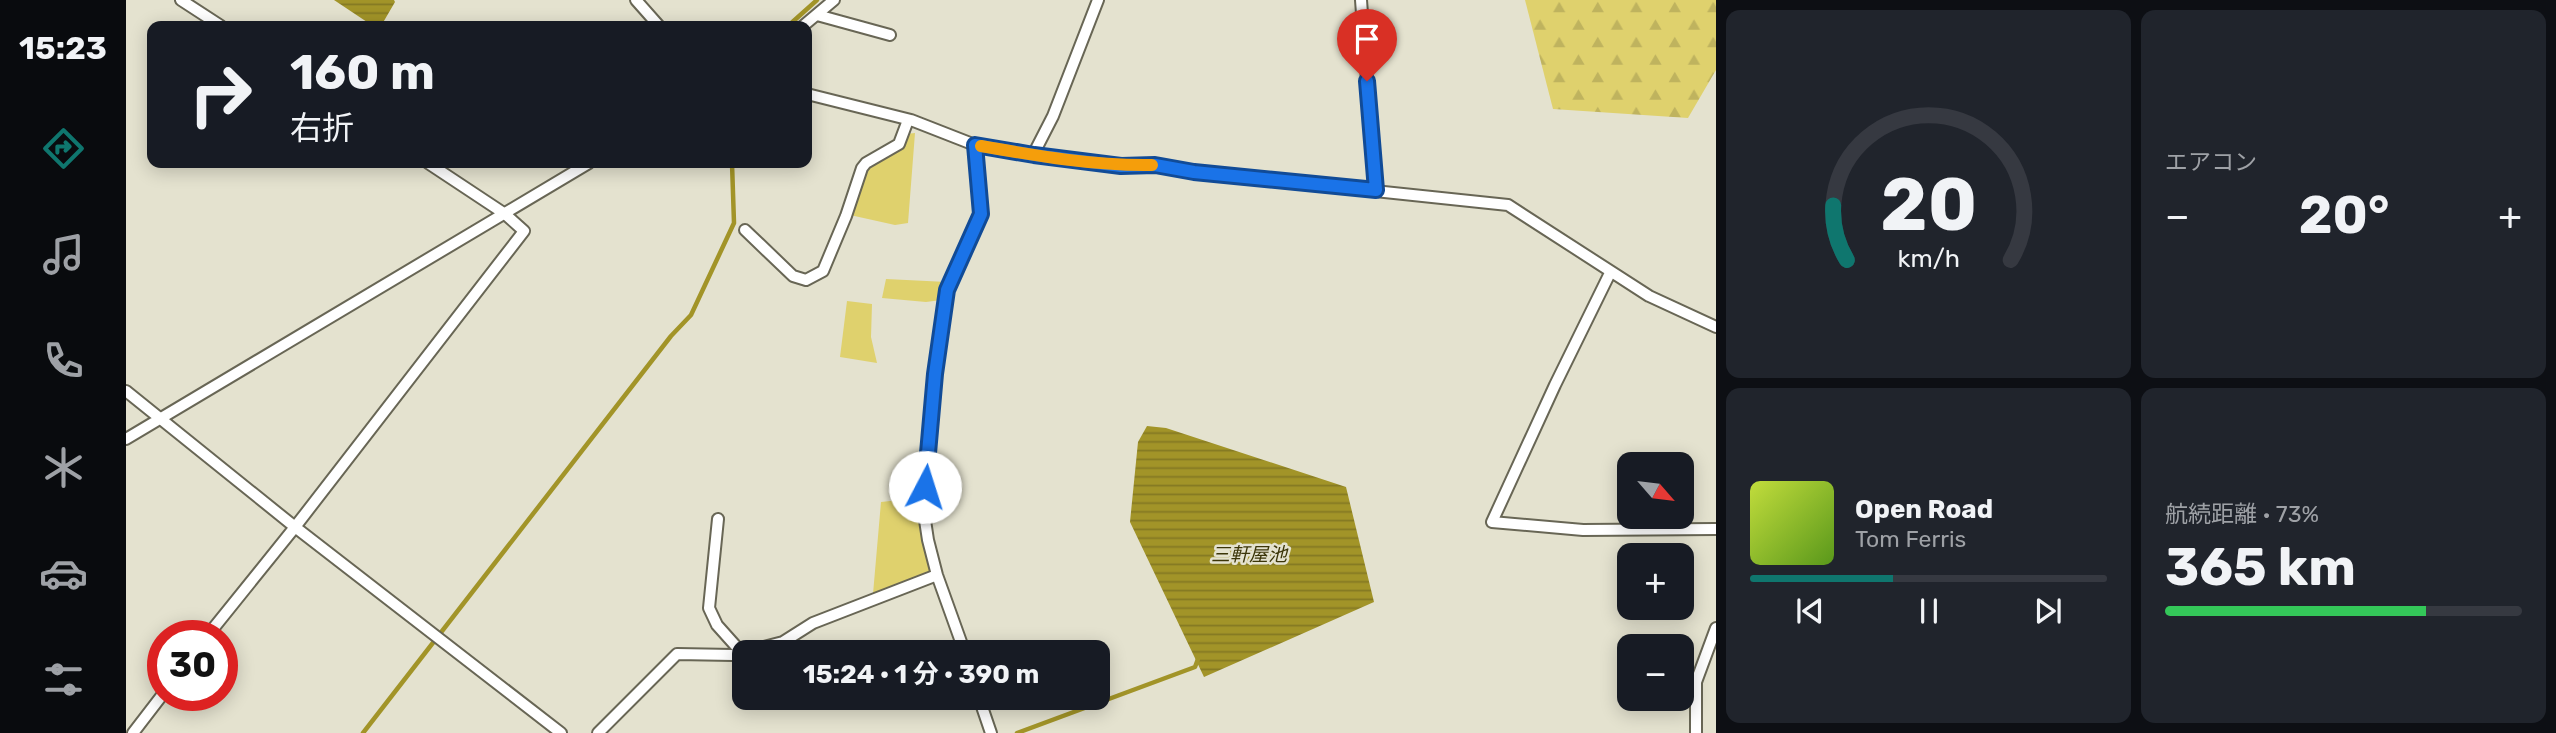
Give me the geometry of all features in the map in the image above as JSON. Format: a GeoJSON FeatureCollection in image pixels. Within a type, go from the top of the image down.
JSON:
{"type":"FeatureCollection","features":[{"type":"Feature","properties":{"kind":"street"},"geometry":{"type":"LineString","coordinates":[[181,0],[213,21]]}},
{"type":"Feature","properties":{"kind":"street"},"geometry":{"type":"LineString","coordinates":[[636,0],[655,21]]}},
{"type":"Feature","properties":{"kind":"street"},"geometry":{"type":"LineString","coordinates":[[809,21],[834,0]]}},
{"type":"Feature","properties":{"kind":"street"},"geometry":{"type":"LineString","coordinates":[[1034,155],[1053,116],[1098,0]]}},
{"type":"Feature","properties":{"kind":"street"},"geometry":{"type":"LineString","coordinates":[[1361,0],[1376,190]]}},
{"type":"Feature","properties":{"kind":"street"},"geometry":{"type":"LineString","coordinates":[[817,15],[890,36]]}},
{"type":"Feature","properties":{"kind":"street"},"geometry":{"type":"LineString","coordinates":[[812,95],[908,120],[975,145],[1034,155],[1121,166],[1155,165],[1194,172],[1508,205],[1648,296],[1716,327]]}},
{"type":"Feature","properties":{"kind":"street"},"geometry":{"type":"LineString","coordinates":[[745,230],[793,276],[806,280],[822,271],[846,216],[862,168],[899,144],[908,120]]}},
{"type":"Feature","properties":{"kind":"street"},"geometry":{"type":"LineString","coordinates":[[960,640],[937,575],[923,508],[947,290],[981,214],[975,145]]}},
{"type":"Feature","properties":{"kind":"street"},"geometry":{"type":"LineString","coordinates":[[220,620],[524,231],[505,214],[436,168]]}},
{"type":"Feature","properties":{"kind":"street"},"geometry":{"type":"LineString","coordinates":[[126,439],[581,168]]}},
{"type":"Feature","properties":{"kind":"street"},"geometry":{"type":"LineString","coordinates":[[1610,273],[1492,522],[1583,530],[1716,529]]}},
{"type":"Feature","properties":{"kind":"street"},"geometry":{"type":"LineString","coordinates":[[126,391],[295,527],[561,733]]}},
{"type":"Feature","properties":{"kind":"street"},"geometry":{"type":"LineString","coordinates":[[718,519],[709,608],[717,625],[732,642]]}},
{"type":"Feature","properties":{"kind":"street"},"geometry":{"type":"LineString","coordinates":[[786,640],[813,623],[937,575]]}},
{"type":"Feature","properties":{"kind":"street"},"geometry":{"type":"LineString","coordinates":[[1696,733],[1696,682],[1716,628]]}},
{"type":"Feature","properties":{"kind":"street"},"geometry":{"type":"LineString","coordinates":[[598,733],[677,654],[732,655]]}},
{"type":"Feature","properties":{"kind":"street"},"geometry":{"type":"LineString","coordinates":[[983,710],[991,733]]}},
{"type":"Feature","properties":{"kind":"street"},"geometry":{"type":"LineString","coordinates":[[133,733],[150,711]]}},
{"type":"Feature","properties":{"kind":"green space"},"geometry":{"type":"Polygon","coordinates":[[[1525,0],[1716,0],[1716,70],[1688,118],[1553,109],[1525,0]]]}},
{"type":"Feature","properties":{"kind":"green space"},"geometry":{"type":"Polygon","coordinates":[[[915,133],[908,223],[895,225],[850,215],[866,168],[906,134],[915,133]]]}},
{"type":"Feature","properties":{"kind":"green space"},"geometry":{"type":"Polygon","coordinates":[[[886,279],[947,282],[941,300],[926,302],[882,298],[886,279]]]}},
{"type":"Feature","properties":{"kind":"green space"},"geometry":{"type":"Polygon","coordinates":[[[847,301],[872,304],[871,337],[877,363],[840,357],[847,301]]]}},
{"type":"Feature","properties":{"kind":"green space"},"geometry":{"type":"Polygon","coordinates":[[[918,498],[921,533],[930,571],[873,594],[881,502],[918,498]]]}},
{"type":"Feature","properties":{"kind":"water"},"geometry":{"type":"Polygon","coordinates":[[[334,0],[394,0],[384,21],[366,21],[334,0]]]}},
{"type":"Feature","properties":{"kind":"water","name":"三軒屋池"},"geometry":{"type":"Polygon","coordinates":[[[1147,426],[1166,428],[1346,487],[1374,602],[1204,677],[1130,522],[1138,442],[1147,426]]]}},
{"type":"Feature","properties":{"kind":"waterway"},"geometry":{"type":"LineString","coordinates":[[794,21],[817,0]]}},
{"type":"Feature","properties":{"kind":"waterway"},"geometry":{"type":"LineString","coordinates":[[363,733],[671,336],[691,315],[734,223],[732,168]]}},
{"type":"Feature","properties":{"kind":"waterway"},"geometry":{"type":"LineString","coordinates":[[1017,733],[1195,667],[1198,659]]}},
{"type":"Feature","properties":{"kind":"slow traffic"},"geometry":{"type":"LineString","coordinates":[[981,146],[1121,166],[1152,165]]}},
{"type":"Feature","properties":{"kind":"route"},"geometry":{"type":"LineString","coordinates":[[925,487],[935,374],[947,290],[981,214],[975,145],[1121,166],[1155,165],[1194,172],[1376,190],[1367,81]]}}]}
